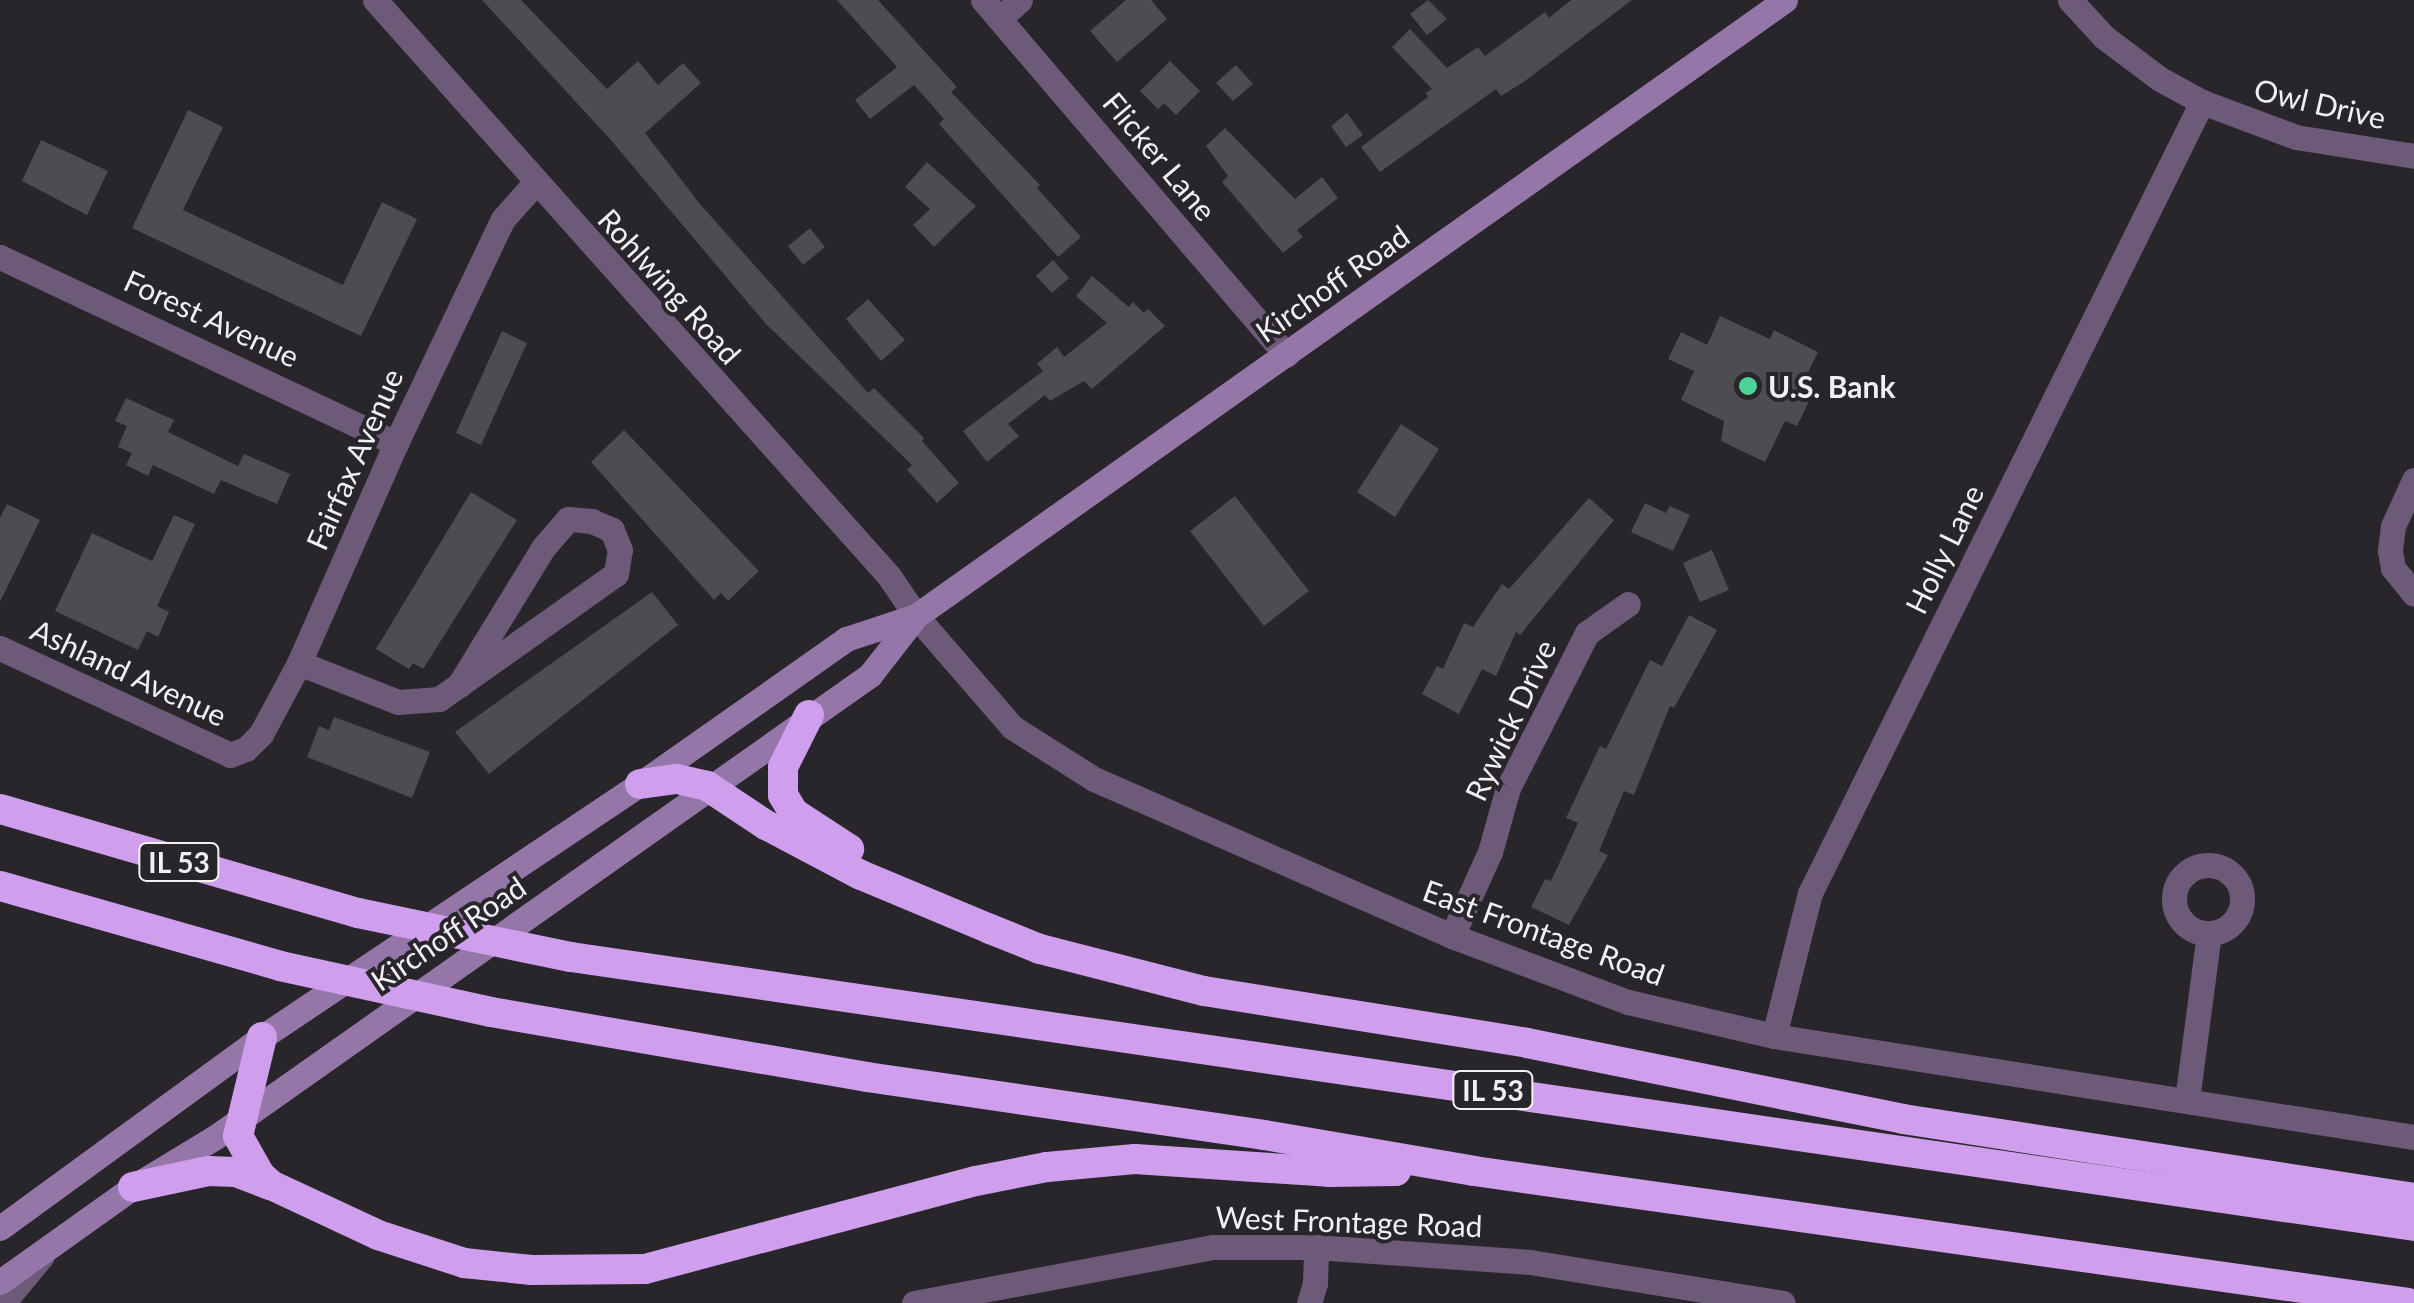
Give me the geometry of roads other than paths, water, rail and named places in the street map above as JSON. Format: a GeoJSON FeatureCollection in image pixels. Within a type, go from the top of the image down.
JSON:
{"type":"FeatureCollection","features":[{"type":"Feature","properties":{"kind":"highway"},"geometry":{"type":"LineString","coordinates":[[810,715],[783,767],[783,795],[794,813],[950,911]]}},
{"type":"Feature","properties":{"kind":"highway"},"geometry":{"type":"LineString","coordinates":[[640,784],[676,779],[707,786],[766,825],[861,875],[1040,948],[1204,991],[1527,1044],[1903,1119],[2414,1198]]}},
{"type":"Feature","properties":{"kind":"highway","name":"IL 53"},"geometry":{"type":"LineString","coordinates":[[0,809],[358,913],[571,957],[2414,1226]]}},
{"type":"Feature","properties":{"kind":"highway","name":"IL 53"},"geometry":{"type":"LineString","coordinates":[[0,886],[280,966],[491,1012],[866,1076],[1264,1135],[1474,1171],[2408,1303]]}},
{"type":"Feature","properties":{"kind":"highway"},"geometry":{"type":"LineString","coordinates":[[262,1037],[239,1119],[241,1146],[271,1185]]}},
{"type":"Feature","properties":{"kind":"highway"},"geometry":{"type":"LineString","coordinates":[[132,1188],[208,1171],[236,1172],[378,1235],[464,1264],[532,1270],[646,1270],[976,1180],[1047,1167],[1135,1159],[1329,1172],[1474,1171]]}},
{"type":"Feature","properties":{"kind":"main road","name":"Kirchoff Road"},"geometry":{"type":"LineString","coordinates":[[0,1282],[52,1242],[239,1119],[568,890],[707,786],[870,674],[916,616],[1784,0]]}},
{"type":"Feature","properties":{"kind":"main road","name":"Kirchoff Road"},"geometry":{"type":"LineString","coordinates":[[0,1228],[262,1037],[640,784],[846,639],[916,616]]}},
{"type":"Feature","properties":{"kind":"street","name":"Rohlwing Road"},"geometry":{"type":"LineString","coordinates":[[375,0],[889,576],[916,616]]}},
{"type":"Feature","properties":{"kind":"street"},"geometry":{"type":"LineString","coordinates":[[991,9],[1020,0]]}},
{"type":"Feature","properties":{"kind":"street","name":"Owl Drive"},"geometry":{"type":"LineString","coordinates":[[2070,0],[2104,37],[2160,79],[2202,102],[2296,137],[2414,156]]}},
{"type":"Feature","properties":{"kind":"street","name":"Flicker Lane"},"geometry":{"type":"LineString","coordinates":[[991,9],[1286,355]]}},
{"type":"Feature","properties":{"kind":"street","name":"Holly Lane"},"geometry":{"type":"LineString","coordinates":[[1774,1036],[1810,893],[2202,102]]}},
{"type":"Feature","properties":{"kind":"street","name":"Fairfax Avenue"},"geometry":{"type":"LineString","coordinates":[[230,755],[246,749],[261,734],[299,663],[396,442],[503,218],[535,183]]}},
{"type":"Feature","properties":{"kind":"street","name":"Forest Avenue"},"geometry":{"type":"LineString","coordinates":[[0,257],[396,442]]}},
{"type":"Feature","properties":{"kind":"street"},"geometry":{"type":"LineString","coordinates":[[2414,480],[2392,526],[2393,568],[2414,594]]}},
{"type":"Feature","properties":{"kind":"street"},"geometry":{"type":"LineString","coordinates":[[299,663],[398,702],[438,699],[459,685],[616,574],[620,550],[612,530],[592,521],[568,519],[544,548],[459,685]]}},
{"type":"Feature","properties":{"kind":"street","name":"Rywick Drive"},"geometry":{"type":"LineString","coordinates":[[1452,936],[1490,852],[1508,788],[1588,633],[1628,604]]}},
{"type":"Feature","properties":{"kind":"street","name":"East Frontage Road"},"geometry":{"type":"LineString","coordinates":[[916,616],[1012,727],[1094,779],[1452,936],[1628,1002],[1774,1036],[2414,1137]]}},
{"type":"Feature","properties":{"kind":"street","name":"Ashland Avenue"},"geometry":{"type":"LineString","coordinates":[[0,648],[230,755]]}},
{"type":"Feature","properties":{"kind":"street"},"geometry":{"type":"LineString","coordinates":[[2188,1100],[2209,933]]}},
{"type":"Feature","properties":{"kind":"street"},"geometry":{"type":"LineString","coordinates":[[3,1303],[52,1242]]}},
{"type":"Feature","properties":{"kind":"street"},"geometry":{"type":"LineString","coordinates":[[1309,1303],[1315,1283],[1316,1246]]}},
{"type":"Feature","properties":{"kind":"street","name":"West Frontage Road"},"geometry":{"type":"LineString","coordinates":[[917,1303],[1213,1247],[1316,1246],[1494,1258],[1784,1303]]}},
{"type":"Feature","properties":{"kind":"place","name":"U.S. Bank"},"geometry":{"type":"Point","coordinates":[1748,386]}}]}
